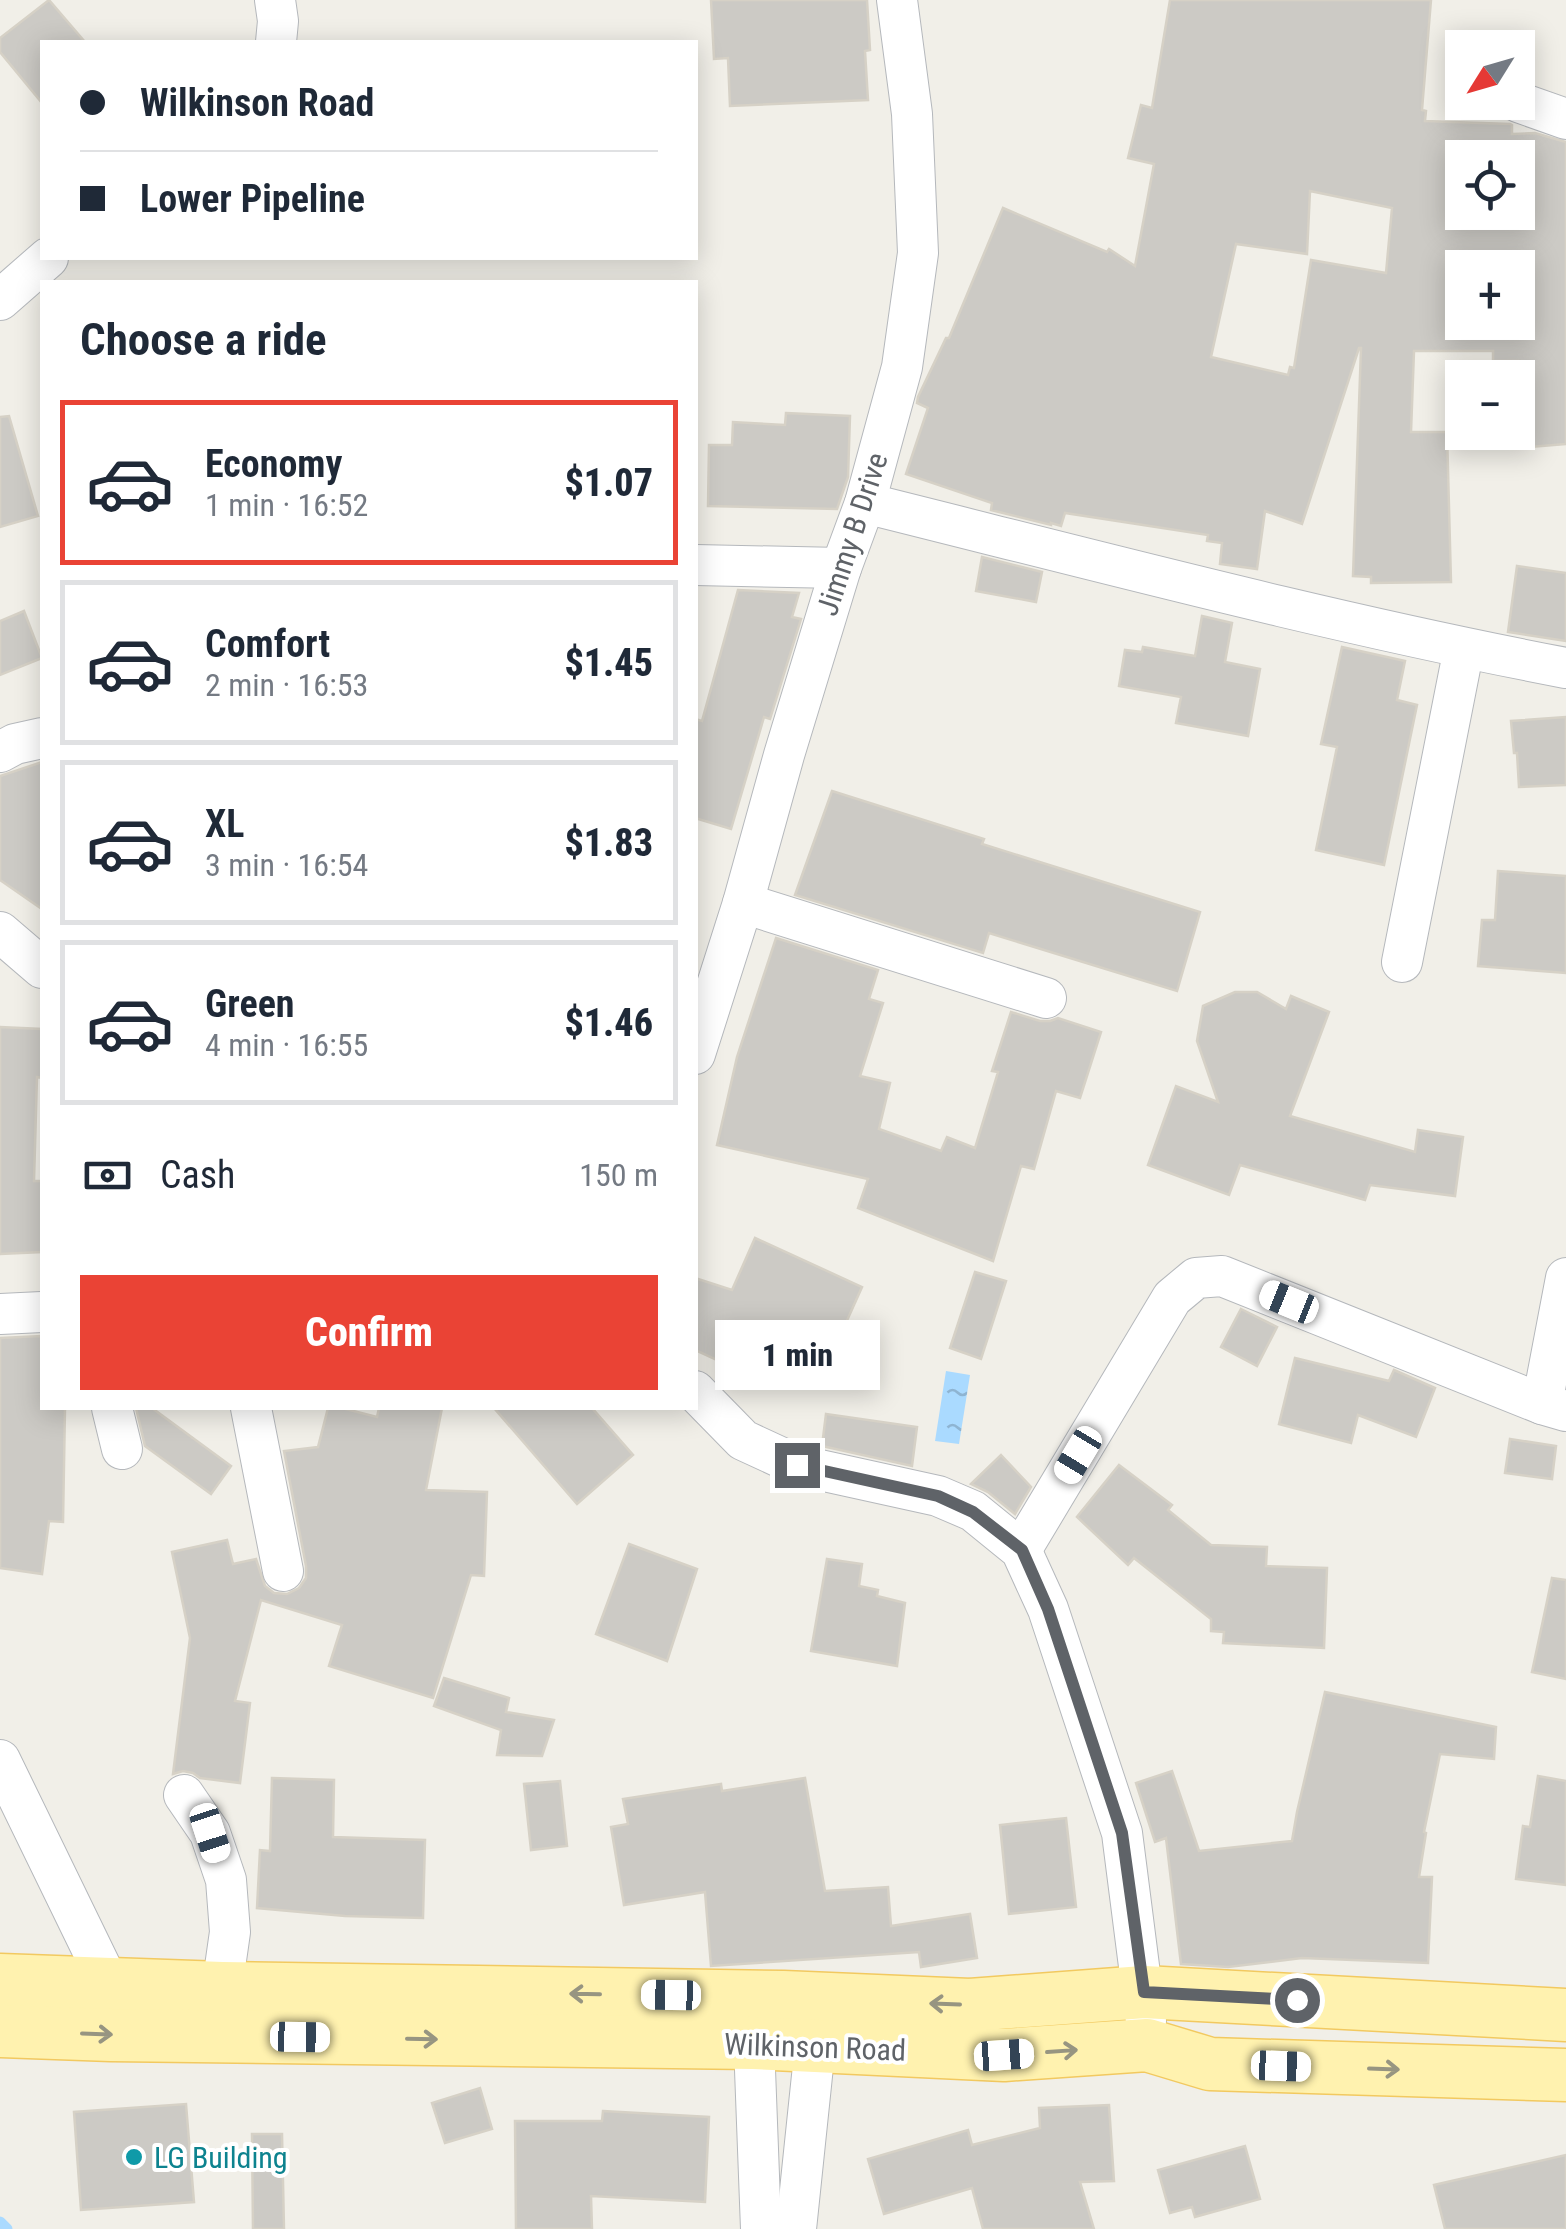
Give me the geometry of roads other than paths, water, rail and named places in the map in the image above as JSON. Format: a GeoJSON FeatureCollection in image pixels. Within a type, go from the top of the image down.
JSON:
{"type":"FeatureCollection","features":[{"type":"Feature","properties":{"kind":"main road","name":"Wilkinson Road"},"geometry":{"type":"LineString","coordinates":[[0,1980],[970,2005],[1144,1992],[1566,2015]]}},
{"type":"Feature","properties":{"kind":"main road","name":"Wilkinson Road"},"geometry":{"type":"LineString","coordinates":[[0,2031],[754,2043],[1004,2055],[1147,2045],[1210,2064],[1566,2075]]}},
{"type":"Feature","properties":{"kind":"street"},"geometry":{"type":"LineString","coordinates":[[275,0],[276,40]]}},
{"type":"Feature","properties":{"kind":"street","name":"Jimmy B Drive"},"geometry":{"type":"LineString","coordinates":[[698,1044],[841,568],[865,503],[902,366],[918,253],[912,114],[897,0]]}},
{"type":"Feature","properties":{"kind":"street"},"geometry":{"type":"LineString","coordinates":[[1535,108],[1566,119]]}},
{"type":"Feature","properties":{"kind":"street"},"geometry":{"type":"LineString","coordinates":[[0,300],[46,260]]}},
{"type":"Feature","properties":{"kind":"street"},"geometry":{"type":"LineString","coordinates":[[865,503],[1180,582],[1566,668]]}},
{"type":"Feature","properties":{"kind":"street"},"geometry":{"type":"LineString","coordinates":[[698,566],[841,568]]}},
{"type":"Feature","properties":{"kind":"street"},"geometry":{"type":"LineString","coordinates":[[1402,962],[1464,648]]}},
{"type":"Feature","properties":{"kind":"street"},"geometry":{"type":"LineString","coordinates":[[0,752],[40,738]]}},
{"type":"Feature","properties":{"kind":"street"},"geometry":{"type":"LineString","coordinates":[[742,903],[1046,998]]}},
{"type":"Feature","properties":{"kind":"street"},"geometry":{"type":"LineString","coordinates":[[0,932],[40,966]]}},
{"type":"Feature","properties":{"kind":"street"},"geometry":{"type":"LineString","coordinates":[[1022,1550],[1172,1298],[1196,1278],[1222,1276],[1554,1407],[1566,1278]]}},
{"type":"Feature","properties":{"kind":"street"},"geometry":{"type":"LineString","coordinates":[[0,1314],[40,1312]]}},
{"type":"Feature","properties":{"kind":"street"},"geometry":{"type":"LineString","coordinates":[[698,1395],[743,1440],[797,1465],[938,1496],[973,1512],[1022,1550],[1048,1609],[1122,1833],[1144,1992],[1147,2045]]}},
{"type":"Feature","properties":{"kind":"street"},"geometry":{"type":"LineString","coordinates":[[112,1410],[122,1449]]}},
{"type":"Feature","properties":{"kind":"street"},"geometry":{"type":"LineString","coordinates":[[251,1410],[283,1571]]}},
{"type":"Feature","properties":{"kind":"street"},"geometry":{"type":"LineString","coordinates":[[0,1760],[108,1984]]}},
{"type":"Feature","properties":{"kind":"street"},"geometry":{"type":"LineString","coordinates":[[184,1795],[210,1833],[226,1880],[230,1932],[222,1988]]}},
{"type":"Feature","properties":{"kind":"street"},"geometry":{"type":"LineString","coordinates":[[754,2043],[762,2229]]}},
{"type":"Feature","properties":{"kind":"street"},"geometry":{"type":"LineString","coordinates":[[796,2229],[815,2047]]}},
{"type":"Feature","properties":{"kind":"water"},"geometry":{"type":"Polygon","coordinates":[[[946,1371],[970,1375],[959,1444],[935,1441],[946,1371]]]}},
{"type":"Feature","properties":{"kind":"waterway"},"geometry":{"type":"LineString","coordinates":[[0,2222],[7,2229]]}},
{"type":"Feature","properties":{"kind":"place","name":"LG Building"},"geometry":{"type":"Point","coordinates":[134,2157]}}]}
